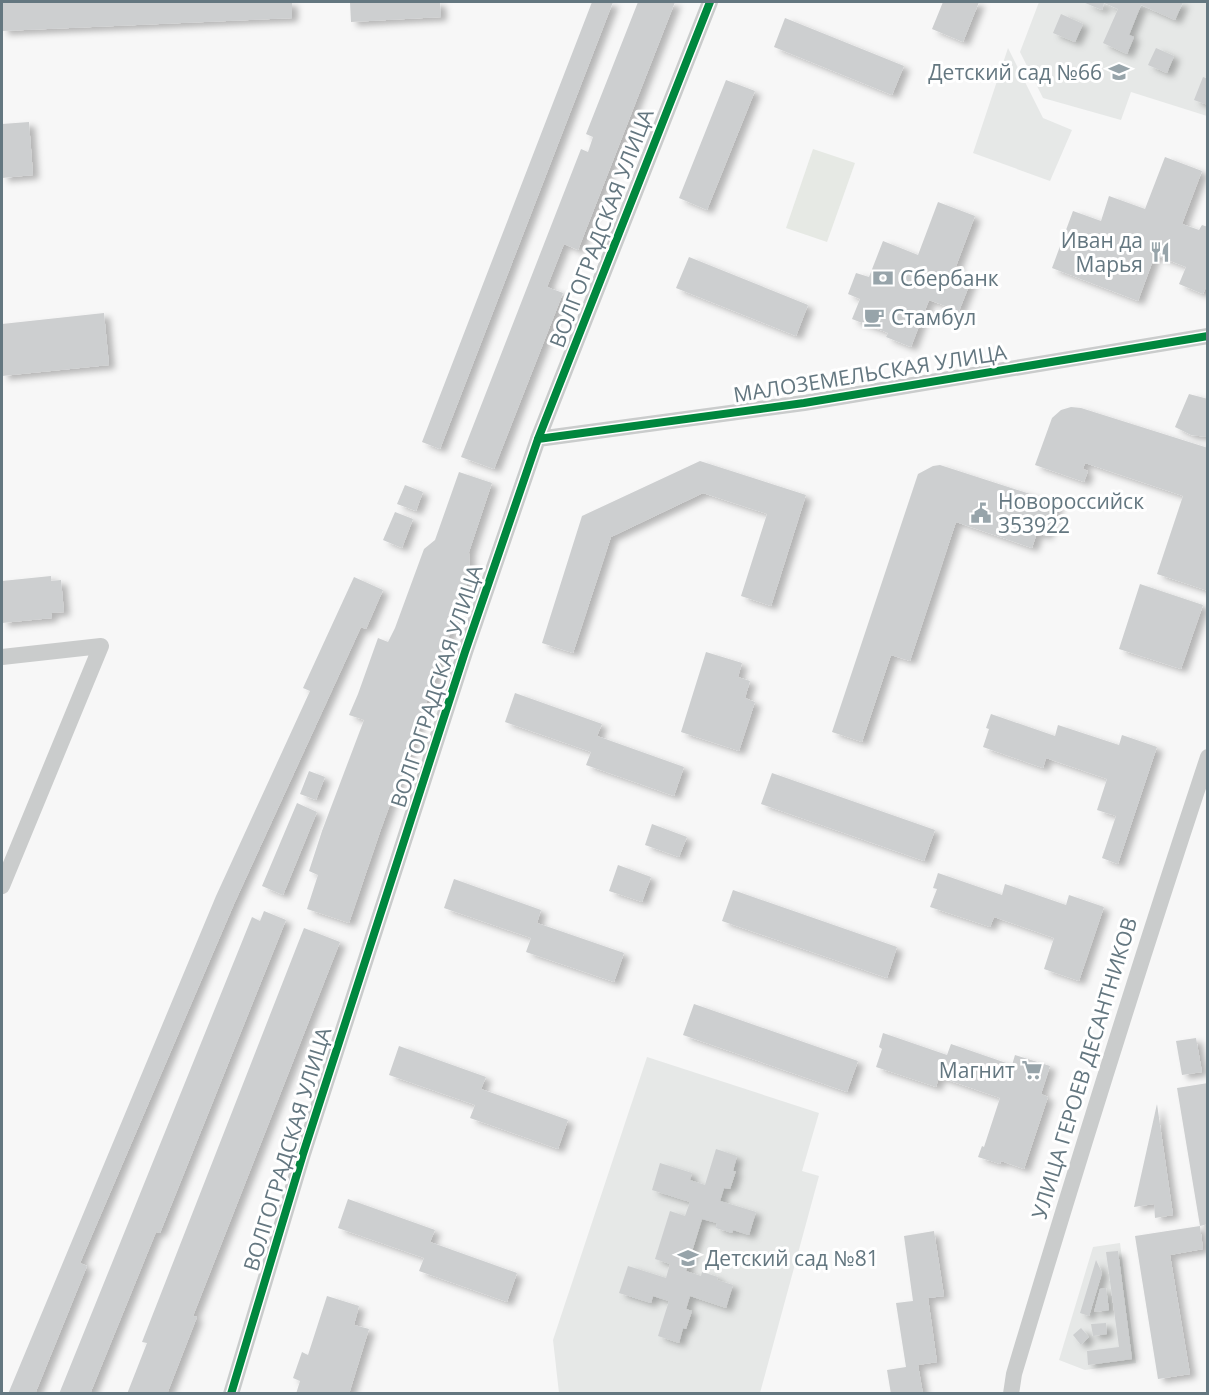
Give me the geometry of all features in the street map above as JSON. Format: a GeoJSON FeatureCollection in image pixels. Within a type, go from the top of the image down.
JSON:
{"type":"FeatureCollection","features":[{"type":"Feature","properties":{"kind":"street","name":"ВОЛГОГРАДСКАЯ УЛИЦА"},"geometry":{"type":"LineString","coordinates":[[231,1394],[303,1154],[465,652],[538,440],[710,2]]}},
{"type":"Feature","properties":{"kind":"street","name":"МАЛОЗЕМЕЛЬСКАЯ УЛИЦА"},"geometry":{"type":"LineString","coordinates":[[538,440],[804,403],[1208,336]]}},
{"type":"Feature","properties":{"kind":"street"},"geometry":{"type":"LineString","coordinates":[[2,657],[101,646],[2,886]]}},
{"type":"Feature","properties":{"kind":"street","name":"УЛИЦА ГЕРОЕВ ДЕСАНТНИКОВ"},"geometry":{"type":"LineString","coordinates":[[1011,1394],[1014,1374],[1146,943],[1208,757]]}},
{"type":"Feature","properties":{"kind":"shaded area","name":"Детский сад №66"},"geometry":{"type":"Polygon","coordinates":[[[1039,2],[1207,2],[1207,116],[1131,92],[1121,120],[1043,98],[1020,52],[1039,2]]]}},
{"type":"Feature","properties":{"kind":"shaded area"},"geometry":{"type":"Polygon","coordinates":[[[1008,48],[1043,118],[1072,130],[1050,181],[973,153],[1008,48]]]}},
{"type":"Feature","properties":{"kind":"shaded area"},"geometry":{"type":"Polygon","coordinates":[[[813,149],[855,163],[827,242],[786,228],[813,149]]]}},
{"type":"Feature","properties":{"kind":"shaded area","name":"Детский сад №81"},"geometry":{"type":"Polygon","coordinates":[[[647,1057],[819,1113],[802,1171],[819,1176],[760,1393],[559,1393],[553,1340],[647,1057]]]}},
{"type":"Feature","properties":{"kind":"shaded area"},"geometry":{"type":"Polygon","coordinates":[[[1120,1243],[1136,1363],[1085,1370],[1059,1360],[1093,1247],[1120,1243]]]}},
{"type":"Feature","properties":{"kind":"building"},"geometry":{"type":"Polygon","coordinates":[[[2,2],[292,2],[292,18],[2,31],[2,2]]]}},
{"type":"Feature","properties":{"kind":"building"},"geometry":{"type":"Polygon","coordinates":[[[350,2],[440,2],[441,17],[351,22],[350,2]]]}},
{"type":"Feature","properties":{"kind":"building"},"geometry":{"type":"Polygon","coordinates":[[[592,2],[613,2],[440,449],[422,442],[592,2]]]}},
{"type":"Feature","properties":{"kind":"building"},"geometry":{"type":"Polygon","coordinates":[[[638,2],[675,2],[578,250],[564,244],[547,287],[563,293],[494,469],[461,457],[581,149],[588,152],[593,137],[586,134],[638,2]]]}},
{"type":"Feature","properties":{"kind":"building"},"geometry":{"type":"Polygon","coordinates":[[[943,2],[979,2],[963,42],[932,29],[943,2]]]}},
{"type":"Feature","properties":{"kind":"building"},"geometry":{"type":"Polygon","coordinates":[[[1083,2],[1183,2],[1175,20],[1141,5],[1129,35],[1134,37],[1127,54],[1103,43],[1118,9],[1104,3],[1102,10],[1083,2]]]}},
{"type":"Feature","properties":{"kind":"building"},"geometry":{"type":"Polygon","coordinates":[[[1061,14],[1083,24],[1075,42],[1053,33],[1061,14]]]}},
{"type":"Feature","properties":{"kind":"building"},"geometry":{"type":"Polygon","coordinates":[[[785,18],[904,66],[892,95],[774,47],[785,18]]]}},
{"type":"Feature","properties":{"kind":"building"},"geometry":{"type":"Polygon","coordinates":[[[1156,48],[1174,56],[1167,73],[1148,65],[1156,48]]]}},
{"type":"Feature","properties":{"kind":"building"},"geometry":{"type":"Polygon","coordinates":[[[1203,77],[1208,79],[1208,105],[1194,100],[1203,77]]]}},
{"type":"Feature","properties":{"kind":"building"},"geometry":{"type":"Polygon","coordinates":[[[726,80],[755,91],[707,210],[679,198],[726,80]]]}},
{"type":"Feature","properties":{"kind":"building"},"geometry":{"type":"Polygon","coordinates":[[[29,122],[33,175],[2,178],[2,124],[29,122]]]}},
{"type":"Feature","properties":{"kind":"building"},"geometry":{"type":"Polygon","coordinates":[[[1165,157],[1202,171],[1182,224],[1199,230],[1202,225],[1208,227],[1208,249],[1205,255],[1208,256],[1208,283],[1203,294],[1179,284],[1186,267],[1155,255],[1138,301],[1052,268],[1073,211],[1101,221],[1109,196],[1145,209],[1165,157]]]}},
{"type":"Feature","properties":{"kind":"building"},"geometry":{"type":"Polygon","coordinates":[[[938,202],[975,216],[955,269],[973,276],[959,311],[929,300],[911,347],[886,337],[888,333],[852,319],[860,299],[848,294],[856,273],[869,277],[883,241],[918,255],[938,202]]]}},
{"type":"Feature","properties":{"kind":"building"},"geometry":{"type":"Polygon","coordinates":[[[689,257],[808,305],[796,336],[676,288],[689,257]]]}},
{"type":"Feature","properties":{"kind":"building"},"geometry":{"type":"Polygon","coordinates":[[[104,313],[109,365],[2,376],[2,324],[104,313]]]}},
{"type":"Feature","properties":{"kind":"building"},"geometry":{"type":"Polygon","coordinates":[[[1189,394],[1208,399],[1208,437],[1191,435],[1175,427],[1189,394]]]}},
{"type":"Feature","properties":{"kind":"building"},"geometry":{"type":"Polygon","coordinates":[[[1071,407],[1081,408],[1208,448],[1208,591],[1157,574],[1183,496],[1085,463],[1083,469],[1088,471],[1084,482],[1035,465],[1052,418],[1061,410],[1071,407]]]}},
{"type":"Feature","properties":{"kind":"building"},"geometry":{"type":"Polygon","coordinates":[[[700,461],[806,495],[771,606],[741,596],[767,514],[703,493],[611,537],[573,653],[542,643],[582,516],[700,461]]]}},
{"type":"Feature","properties":{"kind":"building"},"geometry":{"type":"Polygon","coordinates":[[[940,465],[1058,503],[1046,536],[1037,533],[1032,548],[956,522],[910,661],[891,655],[862,742],[832,732],[918,474],[940,465]]]}},
{"type":"Feature","properties":{"kind":"building"},"geometry":{"type":"Polygon","coordinates":[[[459,472],[492,483],[469,552],[470,574],[349,923],[307,909],[318,875],[309,871],[364,720],[349,715],[378,638],[388,642],[424,549],[435,540],[459,472]]]}},
{"type":"Feature","properties":{"kind":"building"},"geometry":{"type":"Polygon","coordinates":[[[405,485],[423,492],[416,511],[397,504],[405,485]]]}},
{"type":"Feature","properties":{"kind":"building"},"geometry":{"type":"Polygon","coordinates":[[[395,512],[413,519],[402,548],[383,540],[395,512]]]}},
{"type":"Feature","properties":{"kind":"building"},"geometry":{"type":"Polygon","coordinates":[[[51,576],[51,581],[61,580],[64,612],[51,613],[52,618],[2,623],[2,581],[51,576]]]}},
{"type":"Feature","properties":{"kind":"building"},"geometry":{"type":"Polygon","coordinates":[[[354,577],[383,590],[366,629],[361,627],[234,904],[80,1263],[87,1266],[35,1394],[8,1394],[216,896],[310,691],[303,688],[354,577]]]}},
{"type":"Feature","properties":{"kind":"building"},"geometry":{"type":"Polygon","coordinates":[[[1140,584],[1203,605],[1181,669],[1119,649],[1140,584]]]}},
{"type":"Feature","properties":{"kind":"building"},"geometry":{"type":"Polygon","coordinates":[[[706,652],[742,663],[738,677],[750,681],[745,698],[755,702],[739,751],[681,732],[706,652]]]}},
{"type":"Feature","properties":{"kind":"building"},"geometry":{"type":"Polygon","coordinates":[[[515,693],[602,724],[597,736],[684,767],[674,796],[586,765],[591,752],[505,722],[515,693]]]}},
{"type":"Feature","properties":{"kind":"building"},"geometry":{"type":"Polygon","coordinates":[[[991,714],[1055,736],[1058,725],[1119,745],[1122,735],[1157,747],[1118,864],[1102,858],[1116,816],[1097,810],[1107,779],[1046,758],[1043,768],[983,747],[991,714]]]}},
{"type":"Feature","properties":{"kind":"building"},"geometry":{"type":"Polygon","coordinates":[[[309,771],[325,777],[316,800],[300,794],[309,771]]]}},
{"type":"Feature","properties":{"kind":"building"},"geometry":{"type":"Polygon","coordinates":[[[772,773],[935,830],[924,861],[761,804],[772,773]]]}},
{"type":"Feature","properties":{"kind":"building"},"geometry":{"type":"Polygon","coordinates":[[[297,803],[317,812],[283,895],[262,886],[297,803]]]}},
{"type":"Feature","properties":{"kind":"building"},"geometry":{"type":"Polygon","coordinates":[[[652,824],[687,837],[679,857],[645,845],[652,824]]]}},
{"type":"Feature","properties":{"kind":"building"},"geometry":{"type":"Polygon","coordinates":[[[618,865],[651,877],[642,902],[609,891],[618,865]]]}},
{"type":"Feature","properties":{"kind":"building"},"geometry":{"type":"Polygon","coordinates":[[[938,873],[1002,895],[1005,884],[1066,905],[1069,895],[1104,907],[1079,981],[1044,969],[1054,938],[994,917],[990,927],[930,907],[937,889],[933,888],[938,873]]]}},
{"type":"Feature","properties":{"kind":"building"},"geometry":{"type":"Polygon","coordinates":[[[454,879],[541,910],[537,923],[624,953],[614,982],[526,952],[531,938],[444,908],[454,879]]]}},
{"type":"Feature","properties":{"kind":"building"},"geometry":{"type":"Polygon","coordinates":[[[733,890],[897,947],[887,978],[722,921],[733,890]]]}},
{"type":"Feature","properties":{"kind":"building"},"geometry":{"type":"Polygon","coordinates":[[[264,911],[286,920],[160,1233],[156,1232],[90,1394],[59,1394],[252,917],[260,921],[264,911]]]}},
{"type":"Feature","properties":{"kind":"building"},"geometry":{"type":"Polygon","coordinates":[[[304,928],[340,942],[193,1316],[197,1317],[167,1394],[127,1394],[147,1343],[142,1342],[304,928]]]}},
{"type":"Feature","properties":{"kind":"building"},"geometry":{"type":"Polygon","coordinates":[[[694,1004],[858,1061],[847,1092],[683,1035],[694,1004]]]}},
{"type":"Feature","properties":{"kind":"building"},"geometry":{"type":"Polygon","coordinates":[[[883,1033],[947,1055],[951,1044],[1012,1065],[1015,1055],[1050,1066],[1041,1094],[1048,1097],[1024,1169],[1001,1161],[1000,1164],[978,1157],[982,1146],[984,1147],[1000,1098],[939,1077],[936,1087],[876,1067],[882,1049],[879,1047],[883,1033]]]}},
{"type":"Feature","properties":{"kind":"building"},"geometry":{"type":"Polygon","coordinates":[[[1196,1038],[1202,1072],[1182,1075],[1176,1041],[1196,1038]]]}},
{"type":"Feature","properties":{"kind":"building"},"geometry":{"type":"Polygon","coordinates":[[[399,1046],[486,1077],[481,1089],[568,1120],[558,1149],[470,1118],[475,1105],[389,1075],[399,1046]]]}},
{"type":"Feature","properties":{"kind":"building"},"geometry":{"type":"Polygon","coordinates":[[[1208,1083],[1208,1224],[1200,1226],[1177,1088],[1208,1083]]]}},
{"type":"Feature","properties":{"kind":"building"},"geometry":{"type":"Polygon","coordinates":[[[1157,1104],[1173,1215],[1155,1218],[1154,1204],[1134,1207],[1157,1104]]]}},
{"type":"Feature","properties":{"kind":"building"},"geometry":{"type":"Polygon","coordinates":[[[716,1149],[737,1156],[733,1171],[736,1171],[730,1189],[724,1188],[720,1201],[756,1212],[749,1235],[716,1228],[717,1223],[702,1219],[686,1271],[701,1276],[702,1272],[733,1285],[726,1308],[690,1296],[686,1309],[692,1311],[686,1329],[683,1328],[679,1343],[658,1336],[669,1301],[653,1296],[651,1303],[619,1293],[628,1266],[666,1278],[670,1264],[655,1259],[670,1211],[685,1216],[690,1202],[652,1190],[660,1163],[692,1173],[690,1180],[705,1185],[716,1149]]]}},
{"type":"Feature","properties":{"kind":"building"},"geometry":{"type":"Polygon","coordinates":[[[348,1199],[435,1230],[430,1242],[517,1273],[507,1302],[419,1271],[424,1258],[338,1228],[348,1199]]]}},
{"type":"Feature","properties":{"kind":"building"},"geometry":{"type":"Polygon","coordinates":[[[1200,1226],[1203,1249],[1170,1255],[1190,1374],[1158,1379],[1135,1236],[1200,1226]]]}},
{"type":"Feature","properties":{"kind":"building"},"geometry":{"type":"Polygon","coordinates":[[[934,1231],[944,1296],[928,1298],[937,1362],[918,1365],[923,1394],[891,1394],[887,1370],[906,1367],[896,1303],[913,1301],[904,1236],[934,1231]]]}},
{"type":"Feature","properties":{"kind":"building"},"geometry":{"type":"Polygon","coordinates":[[[1118,1251],[1132,1359],[1088,1365],[1087,1351],[1119,1347],[1106,1252],[1118,1251]]]}},
{"type":"Feature","properties":{"kind":"building"},"geometry":{"type":"Polygon","coordinates":[[[1096,1260],[1102,1273],[1089,1316],[1080,1313],[1096,1260]]]}},
{"type":"Feature","properties":{"kind":"building"},"geometry":{"type":"Polygon","coordinates":[[[1106,1288],[1109,1310],[1094,1312],[1100,1289],[1106,1288]]]}},
{"type":"Feature","properties":{"kind":"building"},"geometry":{"type":"Polygon","coordinates":[[[327,1296],[359,1306],[354,1325],[369,1329],[349,1394],[296,1394],[300,1381],[293,1378],[302,1352],[308,1355],[327,1296]]]}},
{"type":"Feature","properties":{"kind":"building"},"geometry":{"type":"Polygon","coordinates":[[[1106,1323],[1107,1334],[1093,1336],[1091,1324],[1106,1323]]]}},
{"type":"Feature","properties":{"kind":"building"},"geometry":{"type":"Polygon","coordinates":[[[1081,1328],[1089,1337],[1081,1345],[1073,1335],[1081,1328]]]}},
{"type":"Feature","properties":{"kind":"cycle path"},"geometry":{"type":"LineString","coordinates":[[231,1394],[303,1154],[465,652],[538,439],[710,2]]}},
{"type":"Feature","properties":{"kind":"cycle path"},"geometry":{"type":"LineString","coordinates":[[538,439],[804,403],[1208,336]]}},
{"type":"Feature","properties":{"kind":"place","name":"Детский сад №66"},"geometry":{"type":"Point","coordinates":[1119,72]}},
{"type":"Feature","properties":{"kind":"place","name":"Иван да Марья"},"geometry":{"type":"Point","coordinates":[1160,252]}},
{"type":"Feature","properties":{"kind":"place","name":"Сбербанк"},"geometry":{"type":"Point","coordinates":[883,278]}},
{"type":"Feature","properties":{"kind":"place","name":"Стамбул"},"geometry":{"type":"Point","coordinates":[874,317]}},
{"type":"Feature","properties":{"kind":"place","name":"Новороссийск 353922"},"geometry":{"type":"Point","coordinates":[981,513]}},
{"type":"Feature","properties":{"kind":"place","name":"Магнит"},"geometry":{"type":"Point","coordinates":[1032,1070]}},
{"type":"Feature","properties":{"kind":"place","name":"Детский сад №81"},"geometry":{"type":"Point","coordinates":[688,1258]}}]}
